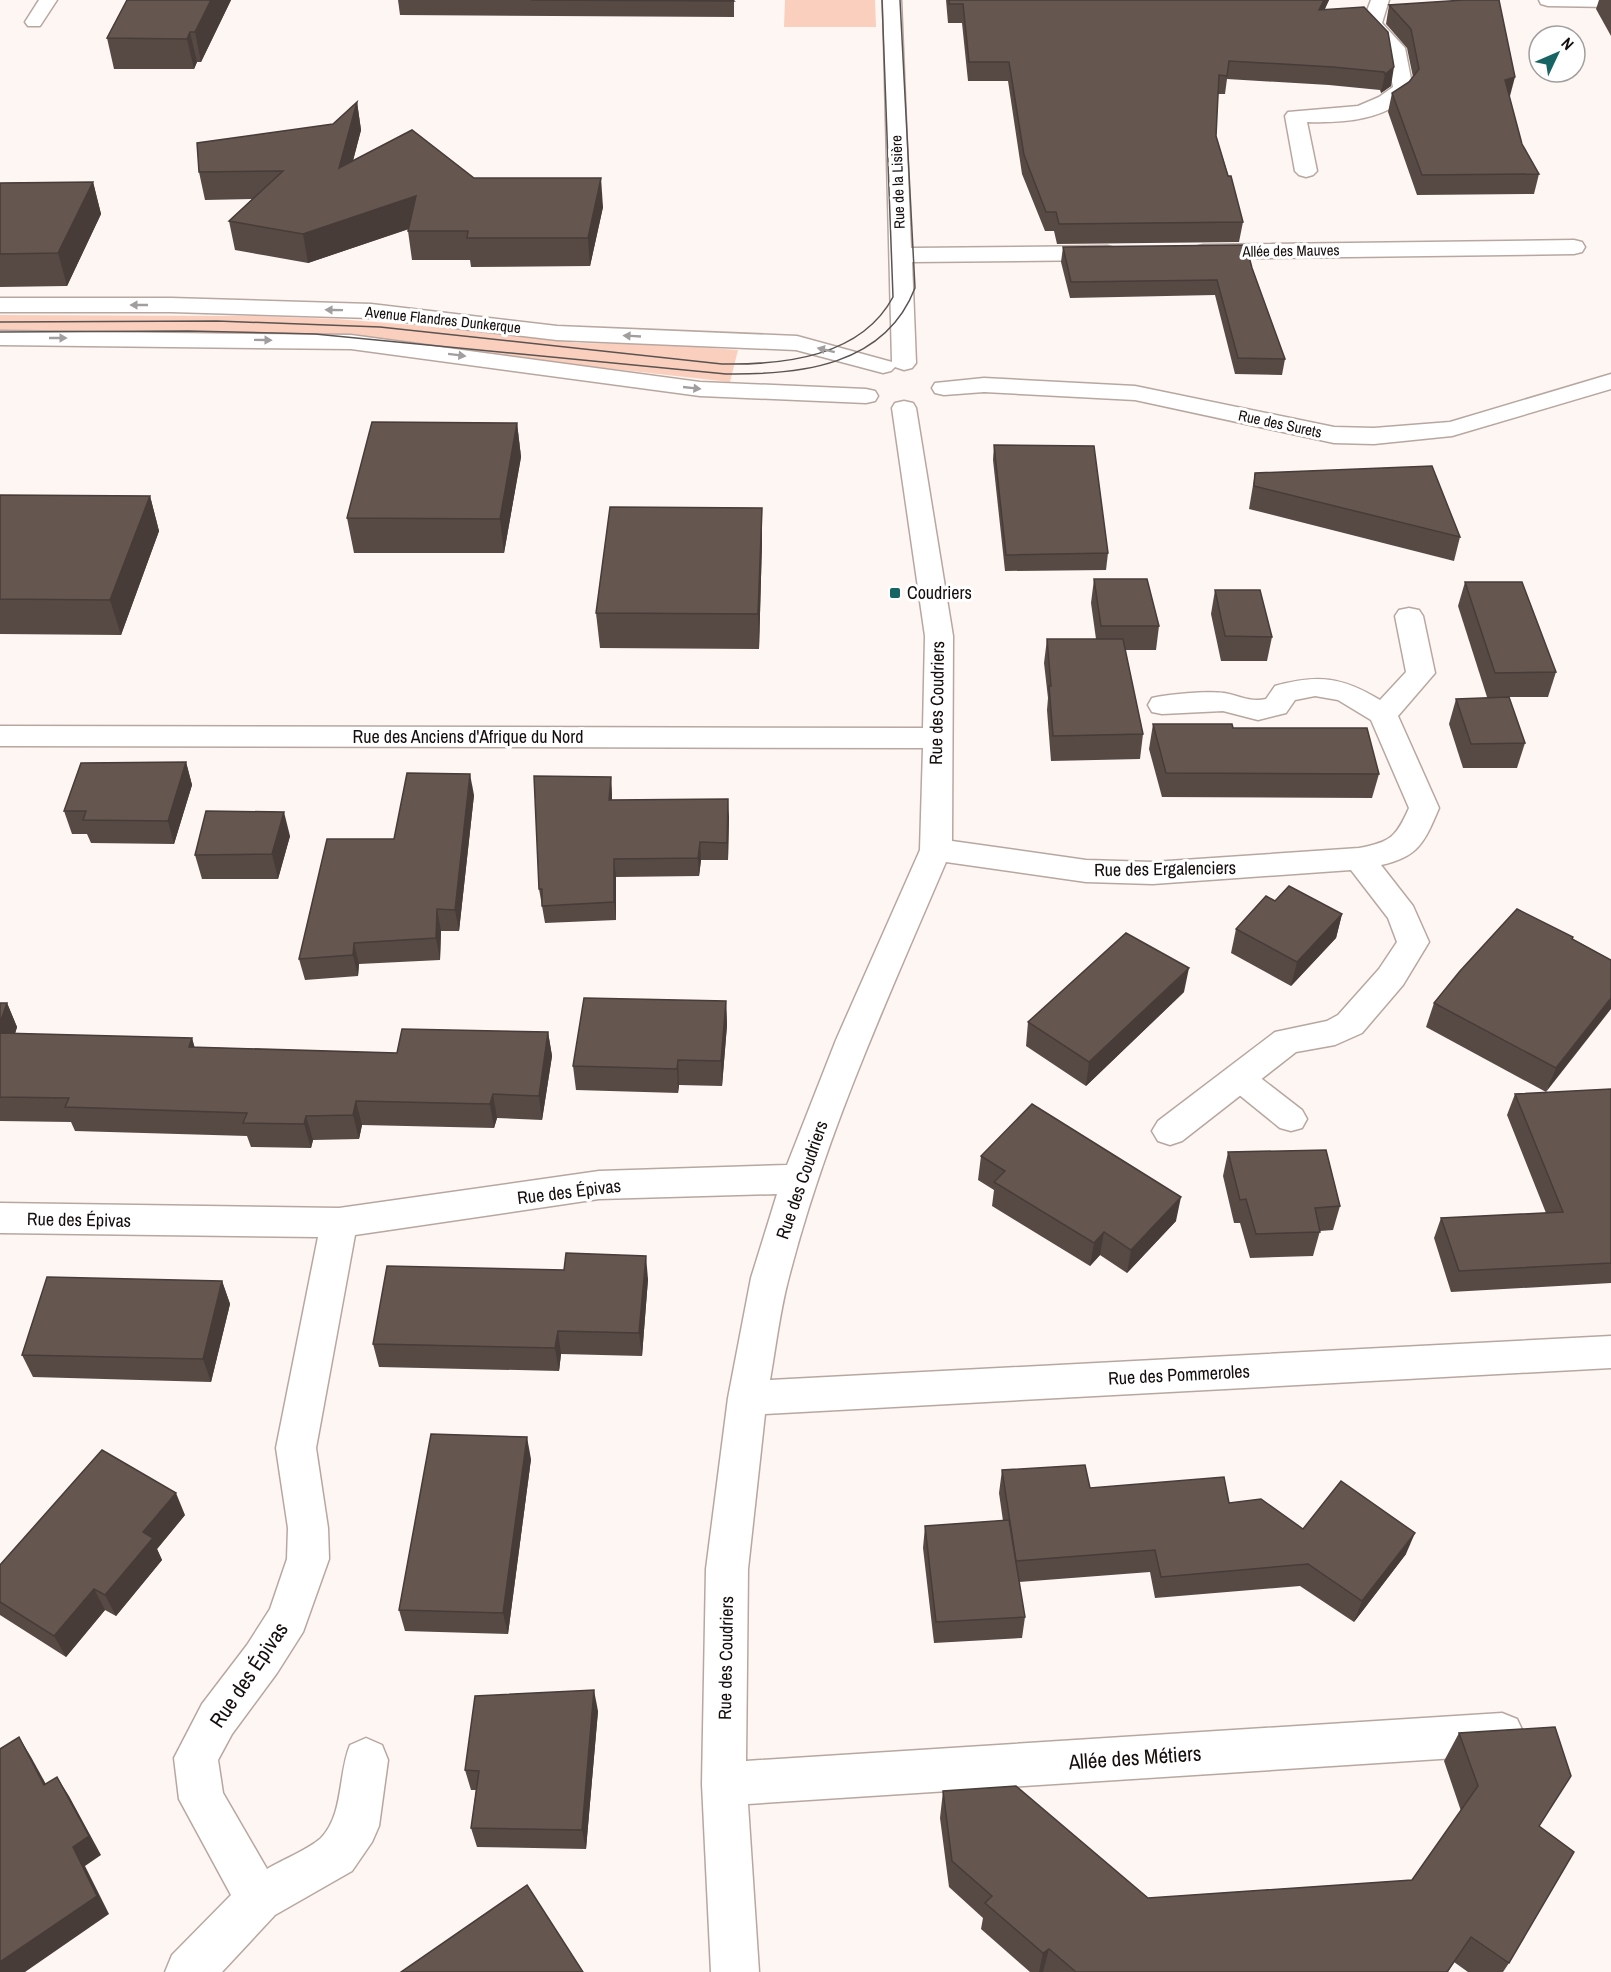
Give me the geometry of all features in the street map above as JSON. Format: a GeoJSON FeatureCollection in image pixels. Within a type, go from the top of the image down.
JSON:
{"type":"FeatureCollection","features":[{"type":"Feature","properties":{"kind":"street","name":"Rue de la Lisière"},"geometry":{"type":"LineString","coordinates":[[892,0],[900,255],[893,364]]}},
{"type":"Feature","properties":{"kind":"street"},"geometry":{"type":"LineString","coordinates":[[1306,171],[1295,116],[1326,117],[1361,111],[1384,103],[1403,89],[1395,48],[1372,24],[1380,0]]}},
{"type":"Feature","properties":{"kind":"street"},"geometry":{"type":"LineString","coordinates":[[1548,0],[1611,1]]}},
{"type":"Feature","properties":{"kind":"street","name":"Allée des Mauves"},"geometry":{"type":"LineString","coordinates":[[1179,252],[1574,247]]}},
{"type":"Feature","properties":{"kind":"street"},"geometry":{"type":"LineString","coordinates":[[900,255],[1131,253]]}},
{"type":"Feature","properties":{"kind":"street","name":"Avenue Flandres Dunkerque"},"geometry":{"type":"LineString","coordinates":[[0,305],[372,311],[557,333],[797,343],[893,364],[917,365],[935,372],[943,381],[944,388]]}},
{"type":"Feature","properties":{"kind":"street","name":"Avenue Flandres Dunkerque"},"geometry":{"type":"LineString","coordinates":[[0,338],[351,342],[700,389],[866,396],[882,404],[904,408]]}},
{"type":"Feature","properties":{"kind":"street"},"geometry":{"type":"LineString","coordinates":[[866,396],[861,387],[863,379],[872,370],[893,364]]}},
{"type":"Feature","properties":{"kind":"street","name":"Rue des Surets"},"geometry":{"type":"LineString","coordinates":[[944,388],[984,385],[1135,393],[1323,433],[1374,436],[1452,429],[1611,381]]}},
{"type":"Feature","properties":{"kind":"street"},"geometry":{"type":"LineString","coordinates":[[904,408],[933,401],[939,398],[944,388]]}},
{"type":"Feature","properties":{"kind":"street","name":"Rue des Coudriers"},"geometry":{"type":"LineString","coordinates":[[735,1972],[724,1784],[727,1569],[747,1398],[770,1278],[800,1179],[854,1040],[936,850],[939,636],[904,408]]}},
{"type":"Feature","properties":{"kind":"street"},"geometry":{"type":"LineString","coordinates":[[1162,705],[1223,702],[1258,711],[1275,706],[1285,692],[1315,687],[1346,692],[1383,715],[1421,673],[1409,616]]}},
{"type":"Feature","properties":{"kind":"street","name":"Rue des Ergalenciers"},"geometry":{"type":"LineString","coordinates":[[936,850],[1086,871],[1153,873],[1359,860],[1388,853],[1411,838],[1424,808],[1383,715]]}},
{"type":"Feature","properties":{"kind":"street","name":"Rue des Anciens d'Afrique du Nord"},"geometry":{"type":"LineString","coordinates":[[0,736],[936,738]]}},
{"type":"Feature","properties":{"kind":"street"},"geometry":{"type":"LineString","coordinates":[[1170,1131],[1287,1041],[1335,1032],[1350,1024],[1404,959],[1413,942],[1402,914],[1359,860]]}},
{"type":"Feature","properties":{"kind":"street","name":"Rue des Épivas"},"geometry":{"type":"LineString","coordinates":[[0,1218],[339,1223],[598,1185],[800,1179]]}},
{"type":"Feature","properties":{"kind":"street","name":"Rue des Épivas"},"geometry":{"type":"LineString","coordinates":[[259,1899],[201,1799],[196,1758],[217,1719],[262,1659],[288,1618],[308,1559],[308,1528],[296,1448],[339,1223]]}},
{"type":"Feature","properties":{"kind":"street","name":"Rue des Pommeroles"},"geometry":{"type":"LineString","coordinates":[[747,1398],[1611,1352]]}},
{"type":"Feature","properties":{"kind":"street","name":"Allée des Métiers"},"geometry":{"type":"LineString","coordinates":[[724,1784],[1546,1731]]}},
{"type":"Feature","properties":{"kind":"street"},"geometry":{"type":"LineString","coordinates":[[189,1972],[259,1899],[336,1855],[356,1826],[366,1760]]}},
{"type":"Feature","properties":{"kind":"lane"},"geometry":{"type":"LineString","coordinates":[[34,22],[48,0]]}},
{"type":"Feature","properties":{"kind":"lane"},"geometry":{"type":"LineString","coordinates":[[1238,1077],[1291,1119]]}},
{"type":"Feature","properties":{"kind":"shaded area"},"geometry":{"type":"Polygon","coordinates":[[[785,0],[875,0],[876,27],[784,27],[785,0]]]}},
{"type":"Feature","properties":{"kind":"shaded area"},"geometry":{"type":"Polygon","coordinates":[[[0,315],[253,316],[337,319],[426,326],[578,343],[657,344],[738,350],[730,382],[425,348],[0,336],[0,315]]]}},
{"type":"Feature","properties":{"kind":"building"},"geometry":{"type":"Polygon","coordinates":[[[127,0],[211,0],[195,32],[190,32],[187,39],[107,38],[127,0]]]}},
{"type":"Feature","properties":{"kind":"building"},"geometry":{"type":"Polygon","coordinates":[[[531,0],[733,0],[734,1],[531,0]]]}},
{"type":"Feature","properties":{"kind":"building"},"geometry":{"type":"Polygon","coordinates":[[[949,0],[1324,0],[1319,10],[1364,7],[1388,32],[1394,67],[1385,74],[1384,72],[1333,67],[1229,61],[1227,76],[1219,75],[1216,136],[1228,176],[1231,176],[1243,222],[1059,224],[1056,212],[1046,212],[1024,155],[1009,62],[969,62],[963,4],[949,4],[949,0]]]}},
{"type":"Feature","properties":{"kind":"building"},"geometry":{"type":"Polygon","coordinates":[[[1499,0],[1515,77],[1505,80],[1522,144],[1539,174],[1422,175],[1392,93],[1409,82],[1419,69],[1411,29],[1389,5],[1499,0]]]}},
{"type":"Feature","properties":{"kind":"building"},"geometry":{"type":"Polygon","coordinates":[[[357,102],[339,168],[412,130],[474,178],[601,178],[588,238],[467,238],[468,231],[408,231],[416,196],[303,234],[229,221],[283,171],[199,172],[197,143],[333,124],[357,102]]]}},
{"type":"Feature","properties":{"kind":"building"},"geometry":{"type":"Polygon","coordinates":[[[93,182],[58,253],[0,254],[0,183],[93,182]]]}},
{"type":"Feature","properties":{"kind":"building"},"geometry":{"type":"Polygon","coordinates":[[[1246,245],[1285,359],[1238,358],[1217,280],[1071,282],[1063,247],[1246,245]]]}},
{"type":"Feature","properties":{"kind":"building"},"geometry":{"type":"Polygon","coordinates":[[[372,422],[517,423],[500,519],[347,518],[372,422]]]}},
{"type":"Feature","properties":{"kind":"building"},"geometry":{"type":"Polygon","coordinates":[[[994,445],[1094,446],[1108,553],[1006,555],[994,445]]]}},
{"type":"Feature","properties":{"kind":"building"},"geometry":{"type":"Polygon","coordinates":[[[1432,466],[1460,537],[1254,486],[1255,473],[1432,466]]]}},
{"type":"Feature","properties":{"kind":"building"},"geometry":{"type":"Polygon","coordinates":[[[0,495],[150,496],[110,600],[0,599],[0,495]]]}},
{"type":"Feature","properties":{"kind":"building"},"geometry":{"type":"Polygon","coordinates":[[[610,507],[762,508],[758,614],[596,613],[610,507]]]}},
{"type":"Feature","properties":{"kind":"building"},"geometry":{"type":"Polygon","coordinates":[[[1094,579],[1147,579],[1159,626],[1101,626],[1094,579]]]}},
{"type":"Feature","properties":{"kind":"building"},"geometry":{"type":"Polygon","coordinates":[[[1465,582],[1522,582],[1556,672],[1495,673],[1465,582]]]}},
{"type":"Feature","properties":{"kind":"building"},"geometry":{"type":"Polygon","coordinates":[[[1215,590],[1260,590],[1272,637],[1225,636],[1215,590]]]}},
{"type":"Feature","properties":{"kind":"building"},"geometry":{"type":"Polygon","coordinates":[[[1047,639],[1123,639],[1143,734],[1053,736],[1047,639]]]}},
{"type":"Feature","properties":{"kind":"building"},"geometry":{"type":"Polygon","coordinates":[[[1509,697],[1525,743],[1471,744],[1456,699],[1509,697]]]}},
{"type":"Feature","properties":{"kind":"building"},"geometry":{"type":"Polygon","coordinates":[[[1153,724],[1232,724],[1233,728],[1367,728],[1379,774],[1166,773],[1153,724]]]}},
{"type":"Feature","properties":{"kind":"building"},"geometry":{"type":"Polygon","coordinates":[[[186,762],[168,821],[83,820],[86,811],[64,811],[81,763],[186,762]]]}},
{"type":"Feature","properties":{"kind":"building"},"geometry":{"type":"Polygon","coordinates":[[[407,773],[470,774],[455,910],[437,909],[436,938],[354,943],[353,955],[299,959],[327,839],[394,839],[407,773]]]}},
{"type":"Feature","properties":{"kind":"building"},"geometry":{"type":"Polygon","coordinates":[[[534,776],[611,777],[609,800],[728,799],[727,843],[700,842],[698,858],[614,859],[614,902],[542,906],[542,889],[539,889],[534,776]]]}},
{"type":"Feature","properties":{"kind":"building"},"geometry":{"type":"Polygon","coordinates":[[[206,811],[284,812],[272,854],[195,855],[206,811]]]}},
{"type":"Feature","properties":{"kind":"building"},"geometry":{"type":"Polygon","coordinates":[[[1289,886],[1342,914],[1297,962],[1236,929],[1266,896],[1275,901],[1289,886]]]}},
{"type":"Feature","properties":{"kind":"building"},"geometry":{"type":"Polygon","coordinates":[[[1517,909],[1573,937],[1572,939],[1611,960],[1611,998],[1556,1068],[1434,1003],[1517,909]]]}},
{"type":"Feature","properties":{"kind":"building"},"geometry":{"type":"Polygon","coordinates":[[[1126,933],[1189,968],[1089,1062],[1028,1022],[1126,933]]]}},
{"type":"Feature","properties":{"kind":"building"},"geometry":{"type":"Polygon","coordinates":[[[584,998],[726,1001],[721,1061],[678,1060],[677,1069],[573,1066],[584,998]]]}},
{"type":"Feature","properties":{"kind":"building"},"geometry":{"type":"Polygon","coordinates":[[[0,1003],[7,1003],[0,1023],[0,1003]]]}},
{"type":"Feature","properties":{"kind":"building"},"geometry":{"type":"Polygon","coordinates":[[[402,1029],[548,1032],[539,1096],[493,1094],[490,1104],[356,1101],[353,1115],[306,1116],[304,1124],[243,1123],[247,1113],[65,1107],[69,1098],[0,1097],[0,1033],[192,1038],[189,1047],[397,1053],[402,1029]]]}},
{"type":"Feature","properties":{"kind":"building"},"geometry":{"type":"Polygon","coordinates":[[[1611,1089],[1611,1263],[1459,1271],[1441,1218],[1563,1212],[1515,1094],[1611,1089]]]}},
{"type":"Feature","properties":{"kind":"building"},"geometry":{"type":"Polygon","coordinates":[[[1032,1104],[1181,1197],[1131,1250],[1104,1232],[1094,1243],[994,1182],[1005,1171],[981,1156],[1032,1104]]]}},
{"type":"Feature","properties":{"kind":"building"},"geometry":{"type":"Polygon","coordinates":[[[1326,1150],[1340,1206],[1315,1208],[1320,1232],[1256,1234],[1246,1199],[1240,1200],[1228,1152],[1326,1150]]]}},
{"type":"Feature","properties":{"kind":"building"},"geometry":{"type":"Polygon","coordinates":[[[566,1253],[646,1256],[639,1333],[558,1331],[555,1348],[373,1344],[387,1266],[564,1270],[566,1253]]]}},
{"type":"Feature","properties":{"kind":"building"},"geometry":{"type":"Polygon","coordinates":[[[47,1277],[222,1281],[203,1359],[22,1355],[47,1277]]]}},
{"type":"Feature","properties":{"kind":"building"},"geometry":{"type":"Polygon","coordinates":[[[431,1434],[527,1437],[503,1613],[399,1610],[431,1434]]]}},
{"type":"Feature","properties":{"kind":"building"},"geometry":{"type":"Polygon","coordinates":[[[102,1450],[176,1493],[143,1532],[153,1538],[105,1595],[94,1589],[54,1636],[0,1602],[0,1565],[102,1450]]]}},
{"type":"Feature","properties":{"kind":"building"},"geometry":{"type":"Polygon","coordinates":[[[1085,1465],[1090,1488],[1224,1477],[1229,1503],[1261,1499],[1303,1529],[1341,1481],[1415,1533],[1362,1601],[1308,1564],[1161,1577],[1155,1550],[1016,1561],[1002,1470],[1085,1465]]]}},
{"type":"Feature","properties":{"kind":"building"},"geometry":{"type":"Polygon","coordinates":[[[1009,1520],[1025,1617],[936,1622],[925,1526],[1009,1520]]]}},
{"type":"Feature","properties":{"kind":"building"},"geometry":{"type":"Polygon","coordinates":[[[594,1690],[582,1830],[471,1828],[479,1771],[465,1770],[475,1696],[594,1690]]]}},
{"type":"Feature","properties":{"kind":"building"},"geometry":{"type":"Polygon","coordinates":[[[1555,1727],[1571,1776],[1539,1826],[1574,1852],[1509,1963],[1471,1937],[1447,1972],[1076,1972],[1049,1949],[1043,1953],[985,1903],[992,1896],[952,1861],[943,1791],[1016,1786],[1148,1898],[1412,1880],[1478,1786],[1459,1733],[1555,1727]]]}},
{"type":"Feature","properties":{"kind":"building"},"geometry":{"type":"Polygon","coordinates":[[[19,1737],[44,1785],[57,1777],[89,1836],[73,1847],[97,1896],[0,1962],[0,1749],[19,1737]]]}},
{"type":"Feature","properties":{"kind":"building"},"geometry":{"type":"Polygon","coordinates":[[[527,1885],[583,1972],[401,1972],[527,1885]]]}},
{"type":"Feature","properties":{"kind":"tram line"},"geometry":{"type":"LineString","coordinates":[[0,322],[217,321],[380,327],[722,364],[795,359],[841,345],[862,333],[879,317],[893,297],[882,0]]}},
{"type":"Feature","properties":{"kind":"tram line"},"geometry":{"type":"LineString","coordinates":[[0,332],[188,331],[315,334],[726,374],[783,372],[837,361],[862,350],[883,334],[901,314],[915,288],[900,0]]}},
{"type":"Feature","properties":{"kind":"place","name":"Coudriers"},"geometry":{"type":"Point","coordinates":[895,593]}}]}
